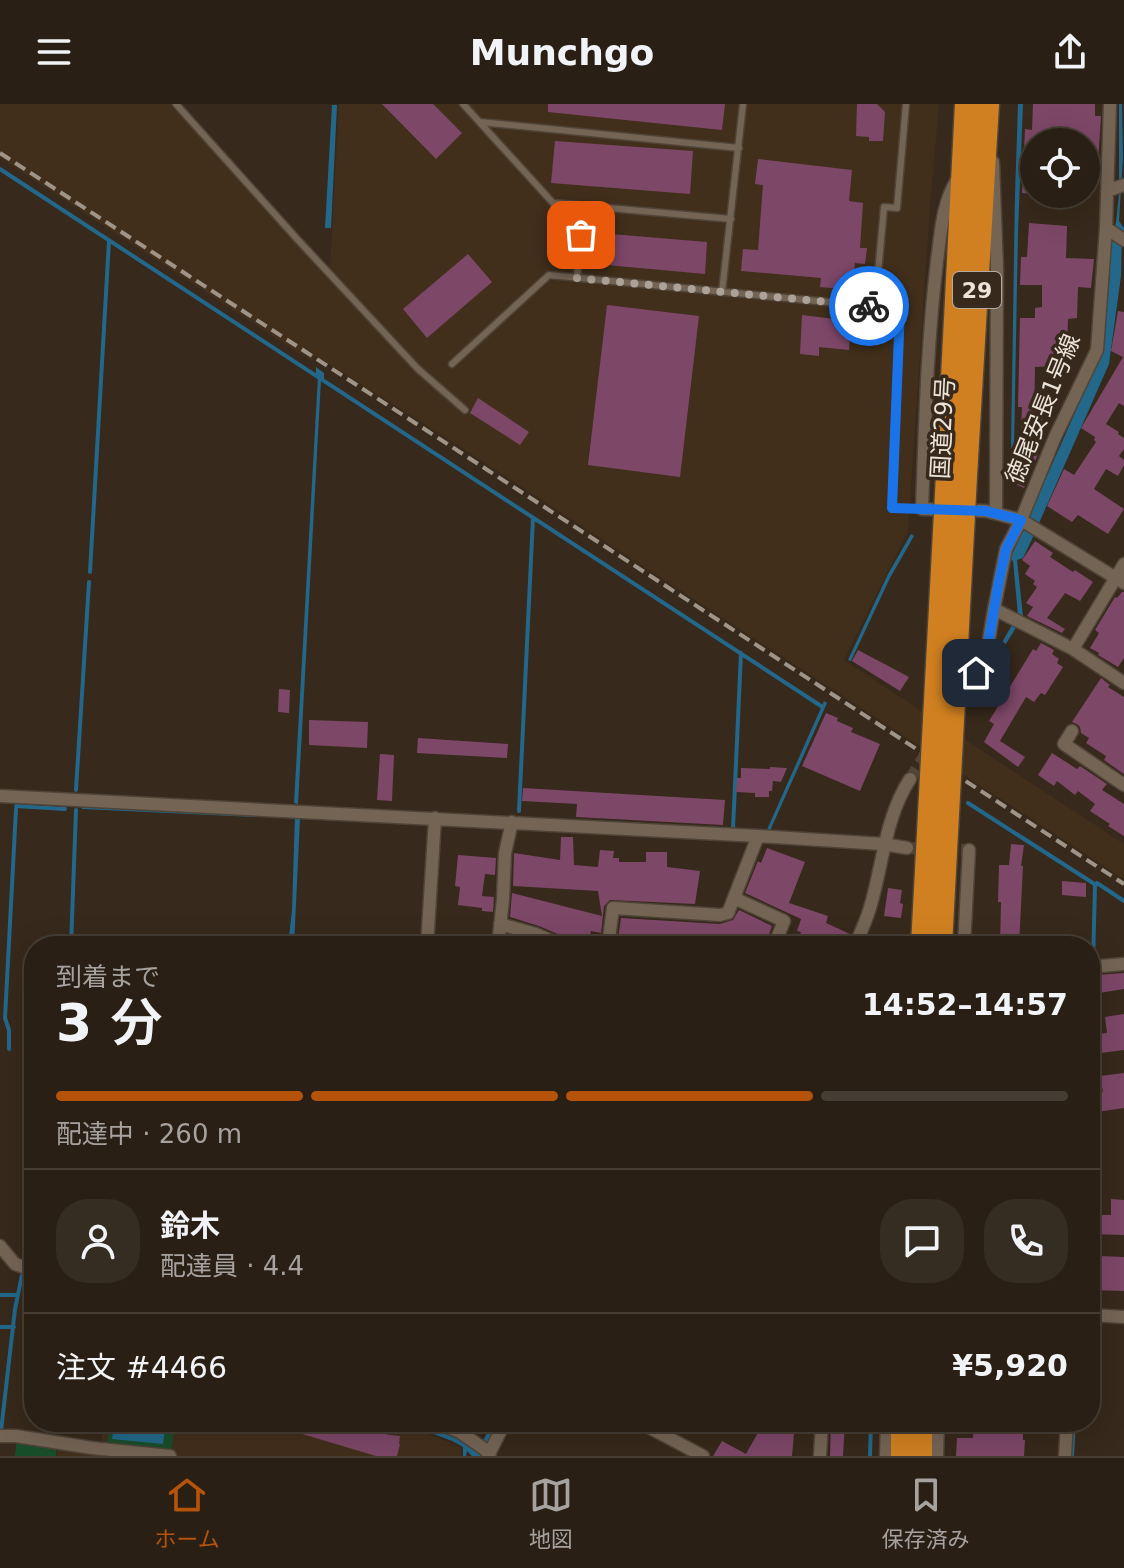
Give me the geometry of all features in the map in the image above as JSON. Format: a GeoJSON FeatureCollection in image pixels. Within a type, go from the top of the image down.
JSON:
{"type":"FeatureCollection","features":[{"type":"Feature","properties":{"kind":"highway","name":"国道29号"},"geometry":{"type":"LineString","coordinates":[[941,936],[966,104]]}},
{"type":"Feature","properties":{"kind":"highway","name":"国道29号"},"geometry":{"type":"LineString","coordinates":[[923,936],[987,112]]}},
{"type":"Feature","properties":{"kind":"highway"},"geometry":{"type":"LineString","coordinates":[[902,1432],[902,1456]]}},
{"type":"Feature","properties":{"kind":"highway"},"geometry":{"type":"LineString","coordinates":[[921,1432],[921,1456]]}},
{"type":"Feature","properties":{"kind":"street","name":"徳尾安長1号線"},"geometry":{"type":"LineString","coordinates":[[976,673],[988,645],[1006,549],[1023,521],[1055,437],[1097,350],[1106,228],[1110,104]]}},
{"type":"Feature","properties":{"kind":"street"},"geometry":{"type":"LineString","coordinates":[[987,112],[996,207],[996,513]]}},
{"type":"Feature","properties":{"kind":"street"},"geometry":{"type":"LineString","coordinates":[[963,169],[949,193],[946,205],[932,300],[922,509],[996,513],[1023,521],[1119,580]]}},
{"type":"Feature","properties":{"kind":"street"},"geometry":{"type":"LineString","coordinates":[[1107,191],[1124,185]]}},
{"type":"Feature","properties":{"kind":"street"},"geometry":{"type":"LineString","coordinates":[[1106,228],[1124,240]]}},
{"type":"Feature","properties":{"kind":"street"},"geometry":{"type":"LineString","coordinates":[[1073,649],[1119,580],[1124,564]]}},
{"type":"Feature","properties":{"kind":"street"},"geometry":{"type":"LineString","coordinates":[[994,609],[1073,649],[1124,683]]}},
{"type":"Feature","properties":{"kind":"street"},"geometry":{"type":"LineString","coordinates":[[1072,731],[1064,744],[1124,785]]}},
{"type":"Feature","properties":{"kind":"street"},"geometry":{"type":"LineString","coordinates":[[859,936],[869,911],[883,844],[902,792],[910,779]]}},
{"type":"Feature","properties":{"kind":"street"},"geometry":{"type":"LineString","coordinates":[[0,796],[758,836],[907,848]]}},
{"type":"Feature","properties":{"kind":"street"},"geometry":{"type":"LineString","coordinates":[[428,936],[435,818]]}},
{"type":"Feature","properties":{"kind":"street"},"geometry":{"type":"LineString","coordinates":[[499,936],[505,853],[512,822]]}},
{"type":"Feature","properties":{"kind":"street"},"geometry":{"type":"LineString","coordinates":[[609,936],[613,908],[728,913],[758,836]]}},
{"type":"Feature","properties":{"kind":"street"},"geometry":{"type":"LineString","coordinates":[[965,936],[969,850]]}},
{"type":"Feature","properties":{"kind":"street"},"geometry":{"type":"LineString","coordinates":[[734,898],[784,921],[778,936]]}},
{"type":"Feature","properties":{"kind":"street"},"geometry":{"type":"LineString","coordinates":[[500,924],[540,936]]}},
{"type":"Feature","properties":{"kind":"street"},"geometry":{"type":"LineString","coordinates":[[1100,966],[1124,964]]}},
{"type":"Feature","properties":{"kind":"street"},"geometry":{"type":"LineString","coordinates":[[0,1246],[15,1264],[24,1267]]}},
{"type":"Feature","properties":{"kind":"street"},"geometry":{"type":"LineString","coordinates":[[1100,1316],[1124,1317]]}},
{"type":"Feature","properties":{"kind":"street"},"geometry":{"type":"LineString","coordinates":[[460,1432],[489,1454],[500,1432]]}},
{"type":"Feature","properties":{"kind":"street"},"geometry":{"type":"LineString","coordinates":[[658,1432],[703,1456]]}},
{"type":"Feature","properties":{"kind":"street"},"geometry":{"type":"LineString","coordinates":[[820,1456],[821,1432]]}},
{"type":"Feature","properties":{"kind":"street"},"geometry":{"type":"LineString","coordinates":[[886,1456],[887,1432]]}},
{"type":"Feature","properties":{"kind":"street"},"geometry":{"type":"LineString","coordinates":[[937,1456],[938,1432]]}},
{"type":"Feature","properties":{"kind":"street"},"geometry":{"type":"LineString","coordinates":[[1065,1456],[1066,1432]]}},
{"type":"Feature","properties":{"kind":"street"},"geometry":{"type":"LineString","coordinates":[[0,1436],[170,1456]]}},
{"type":"Feature","properties":{"kind":"lane"},"geometry":{"type":"LineString","coordinates":[[176,104],[409,360],[465,410]]}},
{"type":"Feature","properties":{"kind":"lane"},"geometry":{"type":"LineString","coordinates":[[463,104],[581,235],[577,278]]}},
{"type":"Feature","properties":{"kind":"lane"},"geometry":{"type":"LineString","coordinates":[[722,292],[743,104]]}},
{"type":"Feature","properties":{"kind":"lane"},"geometry":{"type":"LineString","coordinates":[[875,307],[884,207],[897,208],[906,104]]}},
{"type":"Feature","properties":{"kind":"lane"},"geometry":{"type":"LineString","coordinates":[[480,122],[739,148]]}},
{"type":"Feature","properties":{"kind":"lane"},"geometry":{"type":"LineString","coordinates":[[553,203],[731,219]]}},
{"type":"Feature","properties":{"kind":"lane"},"geometry":{"type":"LineString","coordinates":[[452,364],[549,275],[900,309],[892,508],[922,509]]}},
{"type":"Feature","properties":{"kind":"shaded area"},"geometry":{"type":"Polygon","coordinates":[[[0,104],[181,104],[330,268],[339,104],[939,104],[908,531],[844,660],[1124,844],[1124,879],[442,435],[316,356],[311,361],[0,158],[0,104]]]}},
{"type":"Feature","properties":{"kind":"shaded area"},"geometry":{"type":"Polygon","coordinates":[[[103,1432],[423,1432],[461,1448],[461,1456],[57,1456],[58,1444],[100,1450],[103,1432]]]}},
{"type":"Feature","properties":{"kind":"green space"},"geometry":{"type":"Polygon","coordinates":[[[109,1432],[174,1432],[171,1452],[107,1444],[109,1432]]]}},
{"type":"Feature","properties":{"kind":"green space"},"geometry":{"type":"Polygon","coordinates":[[[17,1438],[57,1444],[56,1456],[15,1456],[17,1438]]]}},
{"type":"Feature","properties":{"kind":"water"},"geometry":{"type":"Polygon","coordinates":[[[1018,104],[1023,104],[1014,447],[1011,448],[1018,104]]]}},
{"type":"Feature","properties":{"kind":"water"},"geometry":{"type":"Polygon","coordinates":[[[1119,104],[1122,104],[1123,158],[1119,221],[1124,233],[1109,364],[1032,539],[1023,558],[1017,560],[1023,616],[974,696],[975,688],[1018,615],[1013,561],[1010,559],[1098,361],[1119,194],[1119,104]]]}},
{"type":"Feature","properties":{"kind":"water"},"geometry":{"type":"Polygon","coordinates":[[[332,105],[337,105],[331,228],[325,228],[332,105]]]}},
{"type":"Feature","properties":{"kind":"water"},"geometry":{"type":"Polygon","coordinates":[[[316,367],[324,373],[324,380],[321,380],[298,804],[294,803],[318,376],[316,367]]]}},
{"type":"Feature","properties":{"kind":"water"},"geometry":{"type":"Polygon","coordinates":[[[911,534],[914,536],[890,578],[851,661],[848,660],[888,574],[911,534]]]}},
{"type":"Feature","properties":{"kind":"water"},"geometry":{"type":"Polygon","coordinates":[[[824,701],[827,703],[769,833],[766,832],[824,701]]]}},
{"type":"Feature","properties":{"kind":"water"},"geometry":{"type":"Polygon","coordinates":[[[295,815],[431,823],[300,819],[294,936],[289,936],[295,815]]]}},
{"type":"Feature","properties":{"kind":"water"},"geometry":{"type":"Polygon","coordinates":[[[113,1432],[165,1432],[163,1444],[112,1439],[113,1432]]]}},
{"type":"Feature","properties":{"kind":"water"},"geometry":{"type":"Polygon","coordinates":[[[428,1432],[451,1432],[478,1450],[488,1432],[496,1432],[485,1456],[472,1456],[467,1451],[463,1456],[463,1447],[428,1432]]]}},
{"type":"Feature","properties":{"kind":"building"},"geometry":{"type":"Polygon","coordinates":[[[382,104],[433,104],[462,133],[436,159],[382,104]]]}},
{"type":"Feature","properties":{"kind":"building"},"geometry":{"type":"Polygon","coordinates":[[[548,104],[725,104],[722,130],[548,112],[548,104]]]}},
{"type":"Feature","properties":{"kind":"building"},"geometry":{"type":"Polygon","coordinates":[[[857,104],[877,104],[885,112],[883,141],[869,141],[869,137],[856,136],[857,104]]]}},
{"type":"Feature","properties":{"kind":"building"},"geometry":{"type":"Polygon","coordinates":[[[1033,104],[1095,104],[1095,116],[1101,116],[1100,132],[1100,128],[1032,128],[1033,104]]]}},
{"type":"Feature","properties":{"kind":"building"},"geometry":{"type":"Polygon","coordinates":[[[555,141],[693,151],[690,194],[551,183],[555,141]]]}},
{"type":"Feature","properties":{"kind":"building"},"geometry":{"type":"Polygon","coordinates":[[[758,159],[852,170],[849,201],[863,203],[860,248],[867,248],[865,264],[855,263],[853,290],[820,287],[821,278],[741,271],[743,249],[758,250],[763,185],[755,184],[758,159]]]}},
{"type":"Feature","properties":{"kind":"building"},"geometry":{"type":"Polygon","coordinates":[[[1029,223],[1067,226],[1066,258],[1094,259],[1091,288],[1078,287],[1077,318],[1068,319],[1067,347],[1073,347],[1072,360],[1055,360],[1055,366],[1035,367],[1034,419],[1042,419],[1041,437],[1038,454],[1024,488],[1013,483],[1028,450],[1020,450],[1020,318],[1035,318],[1035,308],[1042,307],[1042,285],[1020,285],[1021,257],[1027,257],[1029,223]]]}},
{"type":"Feature","properties":{"kind":"building"},"geometry":{"type":"Polygon","coordinates":[[[599,233],[707,242],[705,274],[596,264],[599,233]]]}},
{"type":"Feature","properties":{"kind":"building"},"geometry":{"type":"Polygon","coordinates":[[[468,254],[492,282],[427,338],[403,309],[468,254]]]}},
{"type":"Feature","properties":{"kind":"building"},"geometry":{"type":"Polygon","coordinates":[[[607,305],[699,316],[680,477],[588,465],[607,305]]]}},
{"type":"Feature","properties":{"kind":"building"},"geometry":{"type":"Polygon","coordinates":[[[1118,311],[1124,312],[1124,406],[1119,403],[1106,424],[1124,438],[1124,449],[1119,456],[1124,460],[1124,465],[1118,476],[1106,469],[1094,489],[1124,509],[1108,534],[1078,515],[1072,522],[1047,506],[1064,469],[1074,475],[1096,442],[1095,437],[1081,428],[1123,357],[1111,351],[1118,311]]]}},
{"type":"Feature","properties":{"kind":"building"},"geometry":{"type":"Polygon","coordinates":[[[802,315],[851,321],[849,350],[819,347],[819,356],[800,354],[802,315]]]}},
{"type":"Feature","properties":{"kind":"building"},"geometry":{"type":"Polygon","coordinates":[[[478,398],[529,432],[520,445],[470,413],[478,398]]]}},
{"type":"Feature","properties":{"kind":"building"},"geometry":{"type":"Polygon","coordinates":[[[1035,541],[1053,553],[1050,557],[1093,582],[1080,601],[1065,593],[1047,618],[1065,629],[1062,633],[1027,616],[1033,607],[1026,603],[1037,587],[1033,584],[1035,581],[1025,574],[1030,566],[1022,560],[1035,541]]]}},
{"type":"Feature","properties":{"kind":"building"},"geometry":{"type":"Polygon","coordinates":[[[1122,592],[1124,658],[1118,667],[1090,648],[1099,633],[1095,630],[1115,597],[1122,592]]]}},
{"type":"Feature","properties":{"kind":"building"},"geometry":{"type":"Polygon","coordinates":[[[1041,643],[1054,650],[1052,654],[1063,667],[1045,695],[1041,693],[1034,702],[1026,697],[1000,741],[1025,757],[1018,767],[984,742],[994,724],[989,721],[1033,649],[1036,651],[1041,643]]]}},
{"type":"Feature","properties":{"kind":"building"},"geometry":{"type":"Polygon","coordinates":[[[858,650],[909,677],[900,691],[852,661],[858,650]]]}},
{"type":"Feature","properties":{"kind":"building"},"geometry":{"type":"Polygon","coordinates":[[[1101,678],[1110,685],[1108,687],[1124,697],[1124,774],[1104,760],[1106,756],[1086,743],[1089,738],[1072,722],[1101,678]]]}},
{"type":"Feature","properties":{"kind":"building"},"geometry":{"type":"Polygon","coordinates":[[[279,689],[290,690],[289,713],[278,712],[279,689]]]}},
{"type":"Feature","properties":{"kind":"building"},"geometry":{"type":"Polygon","coordinates":[[[826,713],[853,728],[851,732],[880,744],[860,791],[802,766],[826,713]]]}},
{"type":"Feature","properties":{"kind":"building"},"geometry":{"type":"Polygon","coordinates":[[[309,720],[368,722],[367,748],[309,745],[309,720]]]}},
{"type":"Feature","properties":{"kind":"building"},"geometry":{"type":"Polygon","coordinates":[[[418,738],[508,744],[507,758],[417,753],[418,738]]]}},
{"type":"Feature","properties":{"kind":"building"},"geometry":{"type":"Polygon","coordinates":[[[1052,753],[1077,769],[1080,766],[1107,784],[1102,790],[1124,804],[1124,836],[1090,811],[1095,804],[1078,791],[1075,795],[1057,781],[1054,786],[1038,775],[1052,753]]]}},
{"type":"Feature","properties":{"kind":"building"},"geometry":{"type":"Polygon","coordinates":[[[380,754],[394,755],[392,801],[377,800],[380,754]]]}},
{"type":"Feature","properties":{"kind":"building"},"geometry":{"type":"Polygon","coordinates":[[[741,768],[787,768],[781,782],[773,781],[769,797],[736,792],[741,768]]]}},
{"type":"Feature","properties":{"kind":"building"},"geometry":{"type":"Polygon","coordinates":[[[523,788],[725,800],[723,825],[576,817],[577,804],[522,801],[523,788]]]}},
{"type":"Feature","properties":{"kind":"building"},"geometry":{"type":"Polygon","coordinates":[[[561,837],[573,837],[574,865],[598,867],[600,850],[614,851],[613,858],[619,858],[619,862],[646,862],[646,852],[667,852],[667,867],[700,871],[695,904],[610,900],[604,906],[601,933],[591,931],[590,936],[562,936],[510,917],[512,893],[602,916],[598,891],[513,886],[514,853],[560,860],[561,837]]]}},
{"type":"Feature","properties":{"kind":"building"},"geometry":{"type":"Polygon","coordinates":[[[1011,844],[1024,845],[1020,936],[1000,936],[999,865],[1009,865],[1011,844]]]}},
{"type":"Feature","properties":{"kind":"building"},"geometry":{"type":"Polygon","coordinates":[[[767,848],[805,862],[789,903],[828,916],[826,923],[849,936],[800,935],[801,932],[797,931],[801,919],[745,893],[758,861],[761,863],[767,848]]]}},
{"type":"Feature","properties":{"kind":"building"},"geometry":{"type":"Polygon","coordinates":[[[458,855],[496,858],[495,875],[485,874],[482,896],[494,897],[493,912],[458,905],[460,887],[455,886],[458,855]]]}},
{"type":"Feature","properties":{"kind":"building"},"geometry":{"type":"Polygon","coordinates":[[[1062,881],[1086,883],[1086,897],[1062,895],[1062,881]]]}},
{"type":"Feature","properties":{"kind":"building"},"geometry":{"type":"Polygon","coordinates":[[[888,888],[902,890],[901,918],[884,916],[888,888]]]}},
{"type":"Feature","properties":{"kind":"building"},"geometry":{"type":"Polygon","coordinates":[[[739,910],[772,926],[768,936],[618,936],[621,918],[720,924],[733,920],[739,910]]]}},
{"type":"Feature","properties":{"kind":"building"},"geometry":{"type":"Polygon","coordinates":[[[1124,973],[1124,989],[1100,993],[1100,975],[1124,973]]]}},
{"type":"Feature","properties":{"kind":"building"},"geometry":{"type":"Polygon","coordinates":[[[1124,1014],[1124,1050],[1101,1053],[1100,1034],[1107,1033],[1105,1017],[1124,1014]]]}},
{"type":"Feature","properties":{"kind":"building"},"geometry":{"type":"Polygon","coordinates":[[[1124,1073],[1124,1108],[1100,1112],[1100,1092],[1103,1092],[1100,1076],[1124,1073]]]}},
{"type":"Feature","properties":{"kind":"building"},"geometry":{"type":"Polygon","coordinates":[[[1111,1199],[1124,1200],[1124,1235],[1100,1234],[1100,1215],[1111,1215],[1111,1199]]]}},
{"type":"Feature","properties":{"kind":"building"},"geometry":{"type":"Polygon","coordinates":[[[1100,1256],[1124,1257],[1124,1291],[1100,1290],[1100,1256]]]}},
{"type":"Feature","properties":{"kind":"building"},"geometry":{"type":"Polygon","coordinates":[[[295,1432],[378,1432],[400,1436],[397,1456],[376,1456],[295,1432]]]}},
{"type":"Feature","properties":{"kind":"building"},"geometry":{"type":"Polygon","coordinates":[[[758,1432],[794,1432],[792,1456],[713,1456],[722,1441],[746,1454],[758,1432]]]}},
{"type":"Feature","properties":{"kind":"building"},"geometry":{"type":"Polygon","coordinates":[[[831,1432],[844,1432],[843,1456],[830,1456],[831,1432]]]}},
{"type":"Feature","properties":{"kind":"building"},"geometry":{"type":"Polygon","coordinates":[[[973,1432],[1023,1432],[1024,1456],[956,1456],[957,1438],[973,1438],[973,1432]]]}},
{"type":"Feature","properties":{"kind":"waterway"},"geometry":{"type":"LineString","coordinates":[[0,169],[821,706]]}},
{"type":"Feature","properties":{"kind":"waterway"},"geometry":{"type":"LineString","coordinates":[[90,572],[109,241]]}},
{"type":"Feature","properties":{"kind":"waterway"},"geometry":{"type":"LineString","coordinates":[[519,811],[533,518]]}},
{"type":"Feature","properties":{"kind":"waterway"},"geometry":{"type":"LineString","coordinates":[[76,790],[89,582]]}},
{"type":"Feature","properties":{"kind":"waterway"},"geometry":{"type":"LineString","coordinates":[[733,829],[741,653]]}},
{"type":"Feature","properties":{"kind":"waterway"},"geometry":{"type":"LineString","coordinates":[[968,803],[1124,901]]}},
{"type":"Feature","properties":{"kind":"waterway"},"geometry":{"type":"LineString","coordinates":[[16,806],[65,809]]}},
{"type":"Feature","properties":{"kind":"waterway"},"geometry":{"type":"LineString","coordinates":[[83,807],[254,815]]}},
{"type":"Feature","properties":{"kind":"waterway"},"geometry":{"type":"LineString","coordinates":[[9,1049],[9,1030],[5,1018],[16,809]]}},
{"type":"Feature","properties":{"kind":"waterway"},"geometry":{"type":"LineString","coordinates":[[71,936],[76,810]]}},
{"type":"Feature","properties":{"kind":"waterway"},"geometry":{"type":"LineString","coordinates":[[1094,936],[1095,886]]}},
{"type":"Feature","properties":{"kind":"waterway"},"geometry":{"type":"LineString","coordinates":[[1,1431],[15,1309],[22,1275]]}},
{"type":"Feature","properties":{"kind":"waterway"},"geometry":{"type":"LineString","coordinates":[[0,1295],[18,1295]]}},
{"type":"Feature","properties":{"kind":"waterway"},"geometry":{"type":"LineString","coordinates":[[0,1327],[14,1327]]}},
{"type":"Feature","properties":{"kind":"waterway"},"geometry":{"type":"LineString","coordinates":[[870,1456],[871,1432]]}},
{"type":"Feature","properties":{"kind":"waterway"},"geometry":{"type":"LineString","coordinates":[[1072,1456],[1073,1432]]}},
{"type":"Feature","properties":{"kind":"tunnel"},"geometry":{"type":"LineString","coordinates":[[958,701],[976,673]]}},
{"type":"Feature","properties":{"kind":"tunnel"},"geometry":{"type":"LineString","coordinates":[[910,779],[928,751]]}},
{"type":"Feature","properties":{"kind":"tunnel"},"geometry":{"type":"LineString","coordinates":[[907,848],[969,850]]}},
{"type":"Feature","properties":{"kind":"railway"},"geometry":{"type":"LineString","coordinates":[[0,153],[1124,884]]}},
{"type":"Feature","properties":{"kind":"way so far"},"geometry":{"type":"LineString","coordinates":[[581,235],[577,278],[869,306]]}},
{"type":"Feature","properties":{"kind":"route"},"geometry":{"type":"LineString","coordinates":[[869,306],[900,309],[892,508],[986,511],[1021,520],[1006,549],[988,645],[976,673]]}}]}
